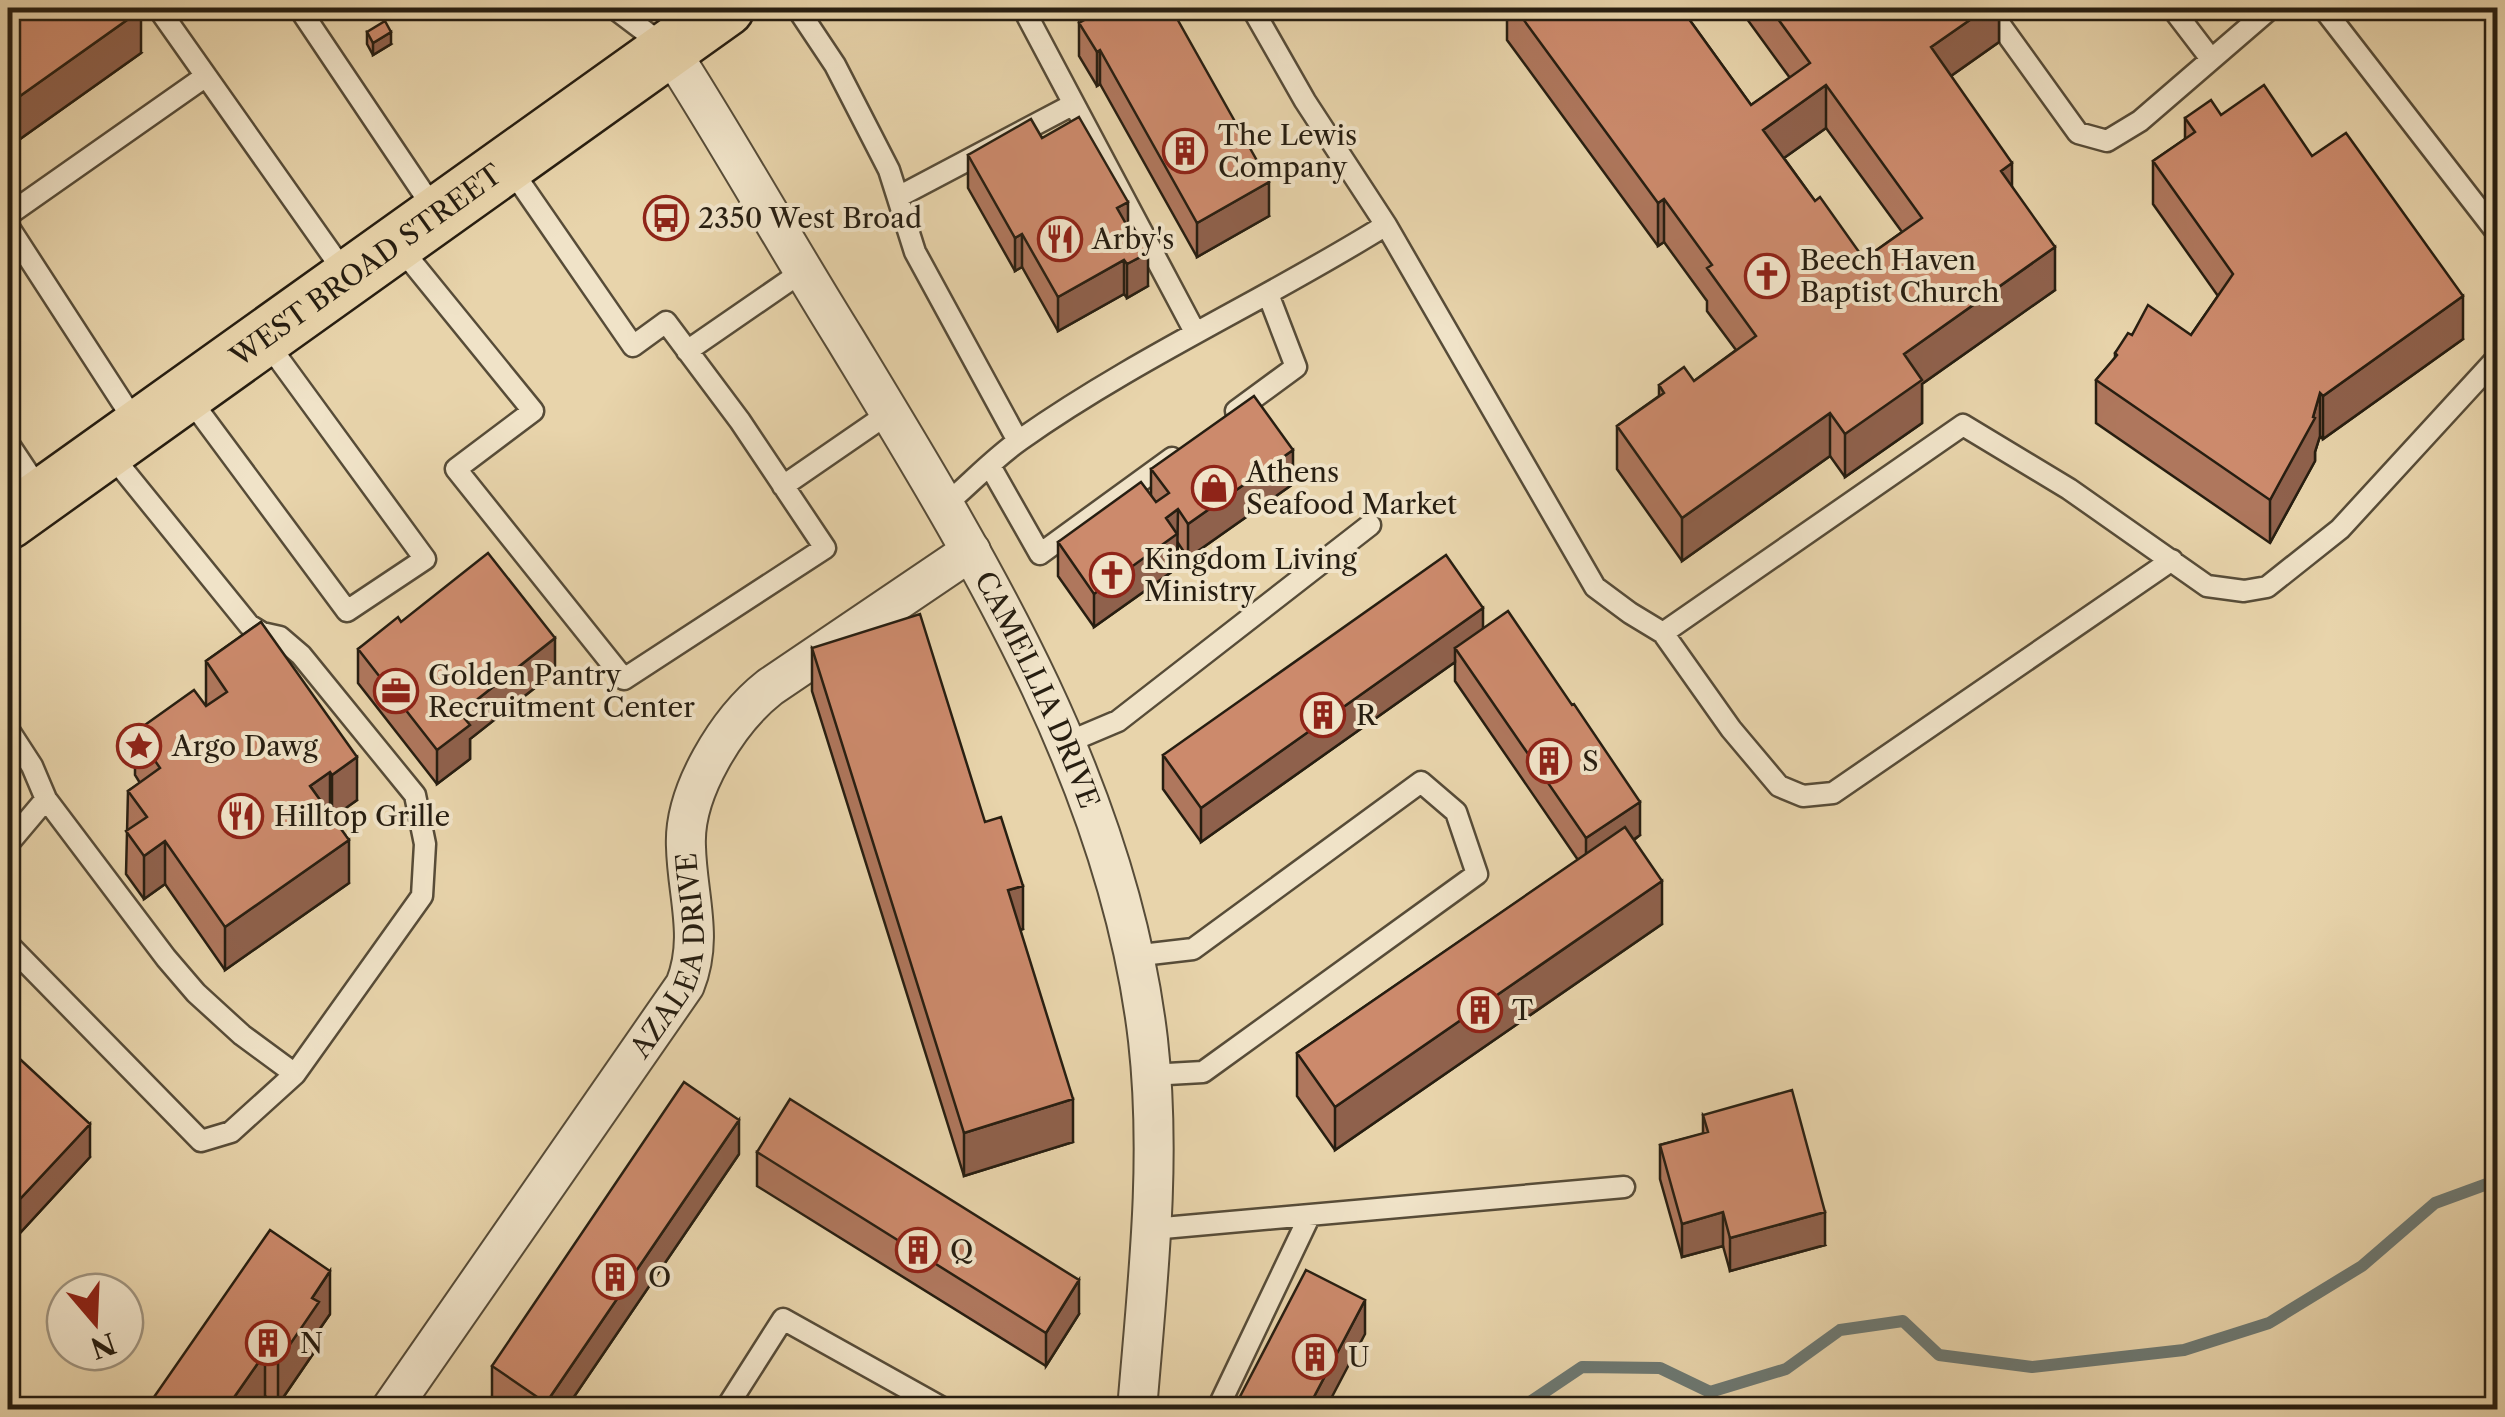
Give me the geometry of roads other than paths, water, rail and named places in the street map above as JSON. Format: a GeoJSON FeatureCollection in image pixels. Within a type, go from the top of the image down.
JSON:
{"type":"FeatureCollection","features":[{"type":"Feature","properties":{"kind":"main road","name":"WEST BROAD STREET"},"geometry":{"type":"LineString","coordinates":[[26,508],[726,8]]}},
{"type":"Feature","properties":{"kind":"street","name":"CAMELLIA DRIVE"},"geometry":{"type":"LineString","coordinates":[[668,49],[736,152],[802,271],[971,552],[1092,801],[1133,956],[1154,1116],[1152,1229],[1137,1410]]}},
{"type":"Feature","properties":{"kind":"street","name":"AZALEA DRIVE"},"geometry":{"type":"LineString","coordinates":[[390,1410],[685,985],[696,944],[686,824],[692,796],[733,725],[749,703],[770,687],[971,552]]}},
{"type":"Feature","properties":{"kind":"lane"},"geometry":{"type":"LineString","coordinates":[[158,8],[348,278]]}},
{"type":"Feature","properties":{"kind":"lane"},"geometry":{"type":"LineString","coordinates":[[614,8],[668,49]]}},
{"type":"Feature","properties":{"kind":"lane"},"geometry":{"type":"LineString","coordinates":[[797,8],[835,64],[889,170],[915,252],[1018,442]]}},
{"type":"Feature","properties":{"kind":"lane"},"geometry":{"type":"LineString","coordinates":[[1022,8],[1195,332]]}},
{"type":"Feature","properties":{"kind":"lane"},"geometry":{"type":"LineString","coordinates":[[1252,8],[1306,102],[1386,225],[1595,587],[1663,632],[1731,729],[1779,786],[1803,796],[1833,793],[2172,560]]}},
{"type":"Feature","properties":{"kind":"lane"},"geometry":{"type":"LineString","coordinates":[[1988,8],[2078,133],[2107,141],[2140,121],[2271,8]]}},
{"type":"Feature","properties":{"kind":"lane"},"geometry":{"type":"LineString","coordinates":[[2172,8],[2211,59]]}},
{"type":"Feature","properties":{"kind":"lane"},"geometry":{"type":"LineString","coordinates":[[2323,8],[2498,234]]}},
{"type":"Feature","properties":{"kind":"lane"},"geometry":{"type":"LineString","coordinates":[[309,11],[417,228],[533,411],[456,469],[624,679],[824,548],[666,322],[633,346],[508,164]]}},
{"type":"Feature","properties":{"kind":"lane"},"geometry":{"type":"LineString","coordinates":[[8,215],[206,76]]}},
{"type":"Feature","properties":{"kind":"lane"},"geometry":{"type":"LineString","coordinates":[[898,197],[1074,104]]}},
{"type":"Feature","properties":{"kind":"lane"},"geometry":{"type":"LineString","coordinates":[[944,506],[1018,442],[1195,332],[1307,274],[1386,225]]}},
{"type":"Feature","properties":{"kind":"lane"},"geometry":{"type":"LineString","coordinates":[[8,226],[123,438],[250,625],[280,637],[301,655],[415,795],[425,844],[422,896],[296,1074],[231,1132],[201,1141],[8,944]]}},
{"type":"Feature","properties":{"kind":"lane"},"geometry":{"type":"LineString","coordinates":[[687,351],[802,271]]}},
{"type":"Feature","properties":{"kind":"lane"},"geometry":{"type":"LineString","coordinates":[[1216,426],[1296,367],[1268,294]]}},
{"type":"Feature","properties":{"kind":"lane"},"geometry":{"type":"LineString","coordinates":[[185,394],[346,611],[425,559],[263,338]]}},
{"type":"Feature","properties":{"kind":"lane"},"geometry":{"type":"LineString","coordinates":[[1663,632],[1963,425],[2069,489],[2207,586],[2244,591],[2267,587],[2340,529],[2498,357]]}},
{"type":"Feature","properties":{"kind":"lane"},"geometry":{"type":"LineString","coordinates":[[783,486],[889,413]]}},
{"type":"Feature","properties":{"kind":"lane"},"geometry":{"type":"LineString","coordinates":[[8,443],[26,508]]}},
{"type":"Feature","properties":{"kind":"lane"},"geometry":{"type":"LineString","coordinates":[[990,466],[1040,554],[1184,449]]}},
{"type":"Feature","properties":{"kind":"lane"},"geometry":{"type":"LineString","coordinates":[[1066,743],[1118,721],[1370,525]]}},
{"type":"Feature","properties":{"kind":"lane"},"geometry":{"type":"LineString","coordinates":[[8,729],[32,766],[46,799],[196,994],[242,1035],[296,1074]]}},
{"type":"Feature","properties":{"kind":"lane"},"geometry":{"type":"LineString","coordinates":[[1133,956],[1193,949],[1421,782],[1456,812],[1477,874],[1203,1072],[1150,1075]]}},
{"type":"Feature","properties":{"kind":"lane"},"geometry":{"type":"LineString","coordinates":[[8,844],[46,799]]}},
{"type":"Feature","properties":{"kind":"lane"},"geometry":{"type":"LineString","coordinates":[[1152,1229],[1624,1187]]}},
{"type":"Feature","properties":{"kind":"lane"},"geometry":{"type":"LineString","coordinates":[[1217,1410],[1310,1215]]}},
{"type":"Feature","properties":{"kind":"lane"},"geometry":{"type":"LineString","coordinates":[[726,1410],[783,1319],[946,1410]]}},
{"type":"Feature","properties":{"kind":"waterway"},"geometry":{"type":"LineString","coordinates":[[1518,1410],[1582,1367],[1660,1368],[1710,1392],[1786,1369],[1840,1330],[1903,1321],[1939,1355],[2032,1367],[2184,1350],[2269,1323],[2362,1266],[2435,1203],[2498,1180]]}},
{"type":"Feature","properties":{"kind":"place","name":"The Lewis Company"},"geometry":{"type":"Point","coordinates":[1185,151]}},
{"type":"Feature","properties":{"kind":"place","name":"2350 West Broad"},"geometry":{"type":"Point","coordinates":[666,218]}},
{"type":"Feature","properties":{"kind":"place","name":"Arby's"},"geometry":{"type":"Point","coordinates":[1060,239]}},
{"type":"Feature","properties":{"kind":"place","name":"Beech Haven Baptist Church"},"geometry":{"type":"Point","coordinates":[1767,276]}},
{"type":"Feature","properties":{"kind":"place","name":"Athens Seafood Market"},"geometry":{"type":"Point","coordinates":[1214,488]}},
{"type":"Feature","properties":{"kind":"place","name":"Kingdom Living Ministry"},"geometry":{"type":"Point","coordinates":[1112,575]}},
{"type":"Feature","properties":{"kind":"place","name":"Golden Pantry Recruitment Center"},"geometry":{"type":"Point","coordinates":[396,691]}},
{"type":"Feature","properties":{"kind":"place","name":"R"},"geometry":{"type":"Point","coordinates":[1323,715]}},
{"type":"Feature","properties":{"kind":"place","name":"Argo Dawg"},"geometry":{"type":"Point","coordinates":[139,746]}},
{"type":"Feature","properties":{"kind":"place","name":"S"},"geometry":{"type":"Point","coordinates":[1549,761]}},
{"type":"Feature","properties":{"kind":"place","name":"Hilltop Grille"},"geometry":{"type":"Point","coordinates":[241,816]}},
{"type":"Feature","properties":{"kind":"place","name":"T"},"geometry":{"type":"Point","coordinates":[1480,1010]}},
{"type":"Feature","properties":{"kind":"place","name":"Q"},"geometry":{"type":"Point","coordinates":[918,1250]}},
{"type":"Feature","properties":{"kind":"place","name":"O"},"geometry":{"type":"Point","coordinates":[615,1277]}},
{"type":"Feature","properties":{"kind":"place","name":"N"},"geometry":{"type":"Point","coordinates":[268,1343]}},
{"type":"Feature","properties":{"kind":"place","name":"U"},"geometry":{"type":"Point","coordinates":[1315,1357]}}]}
